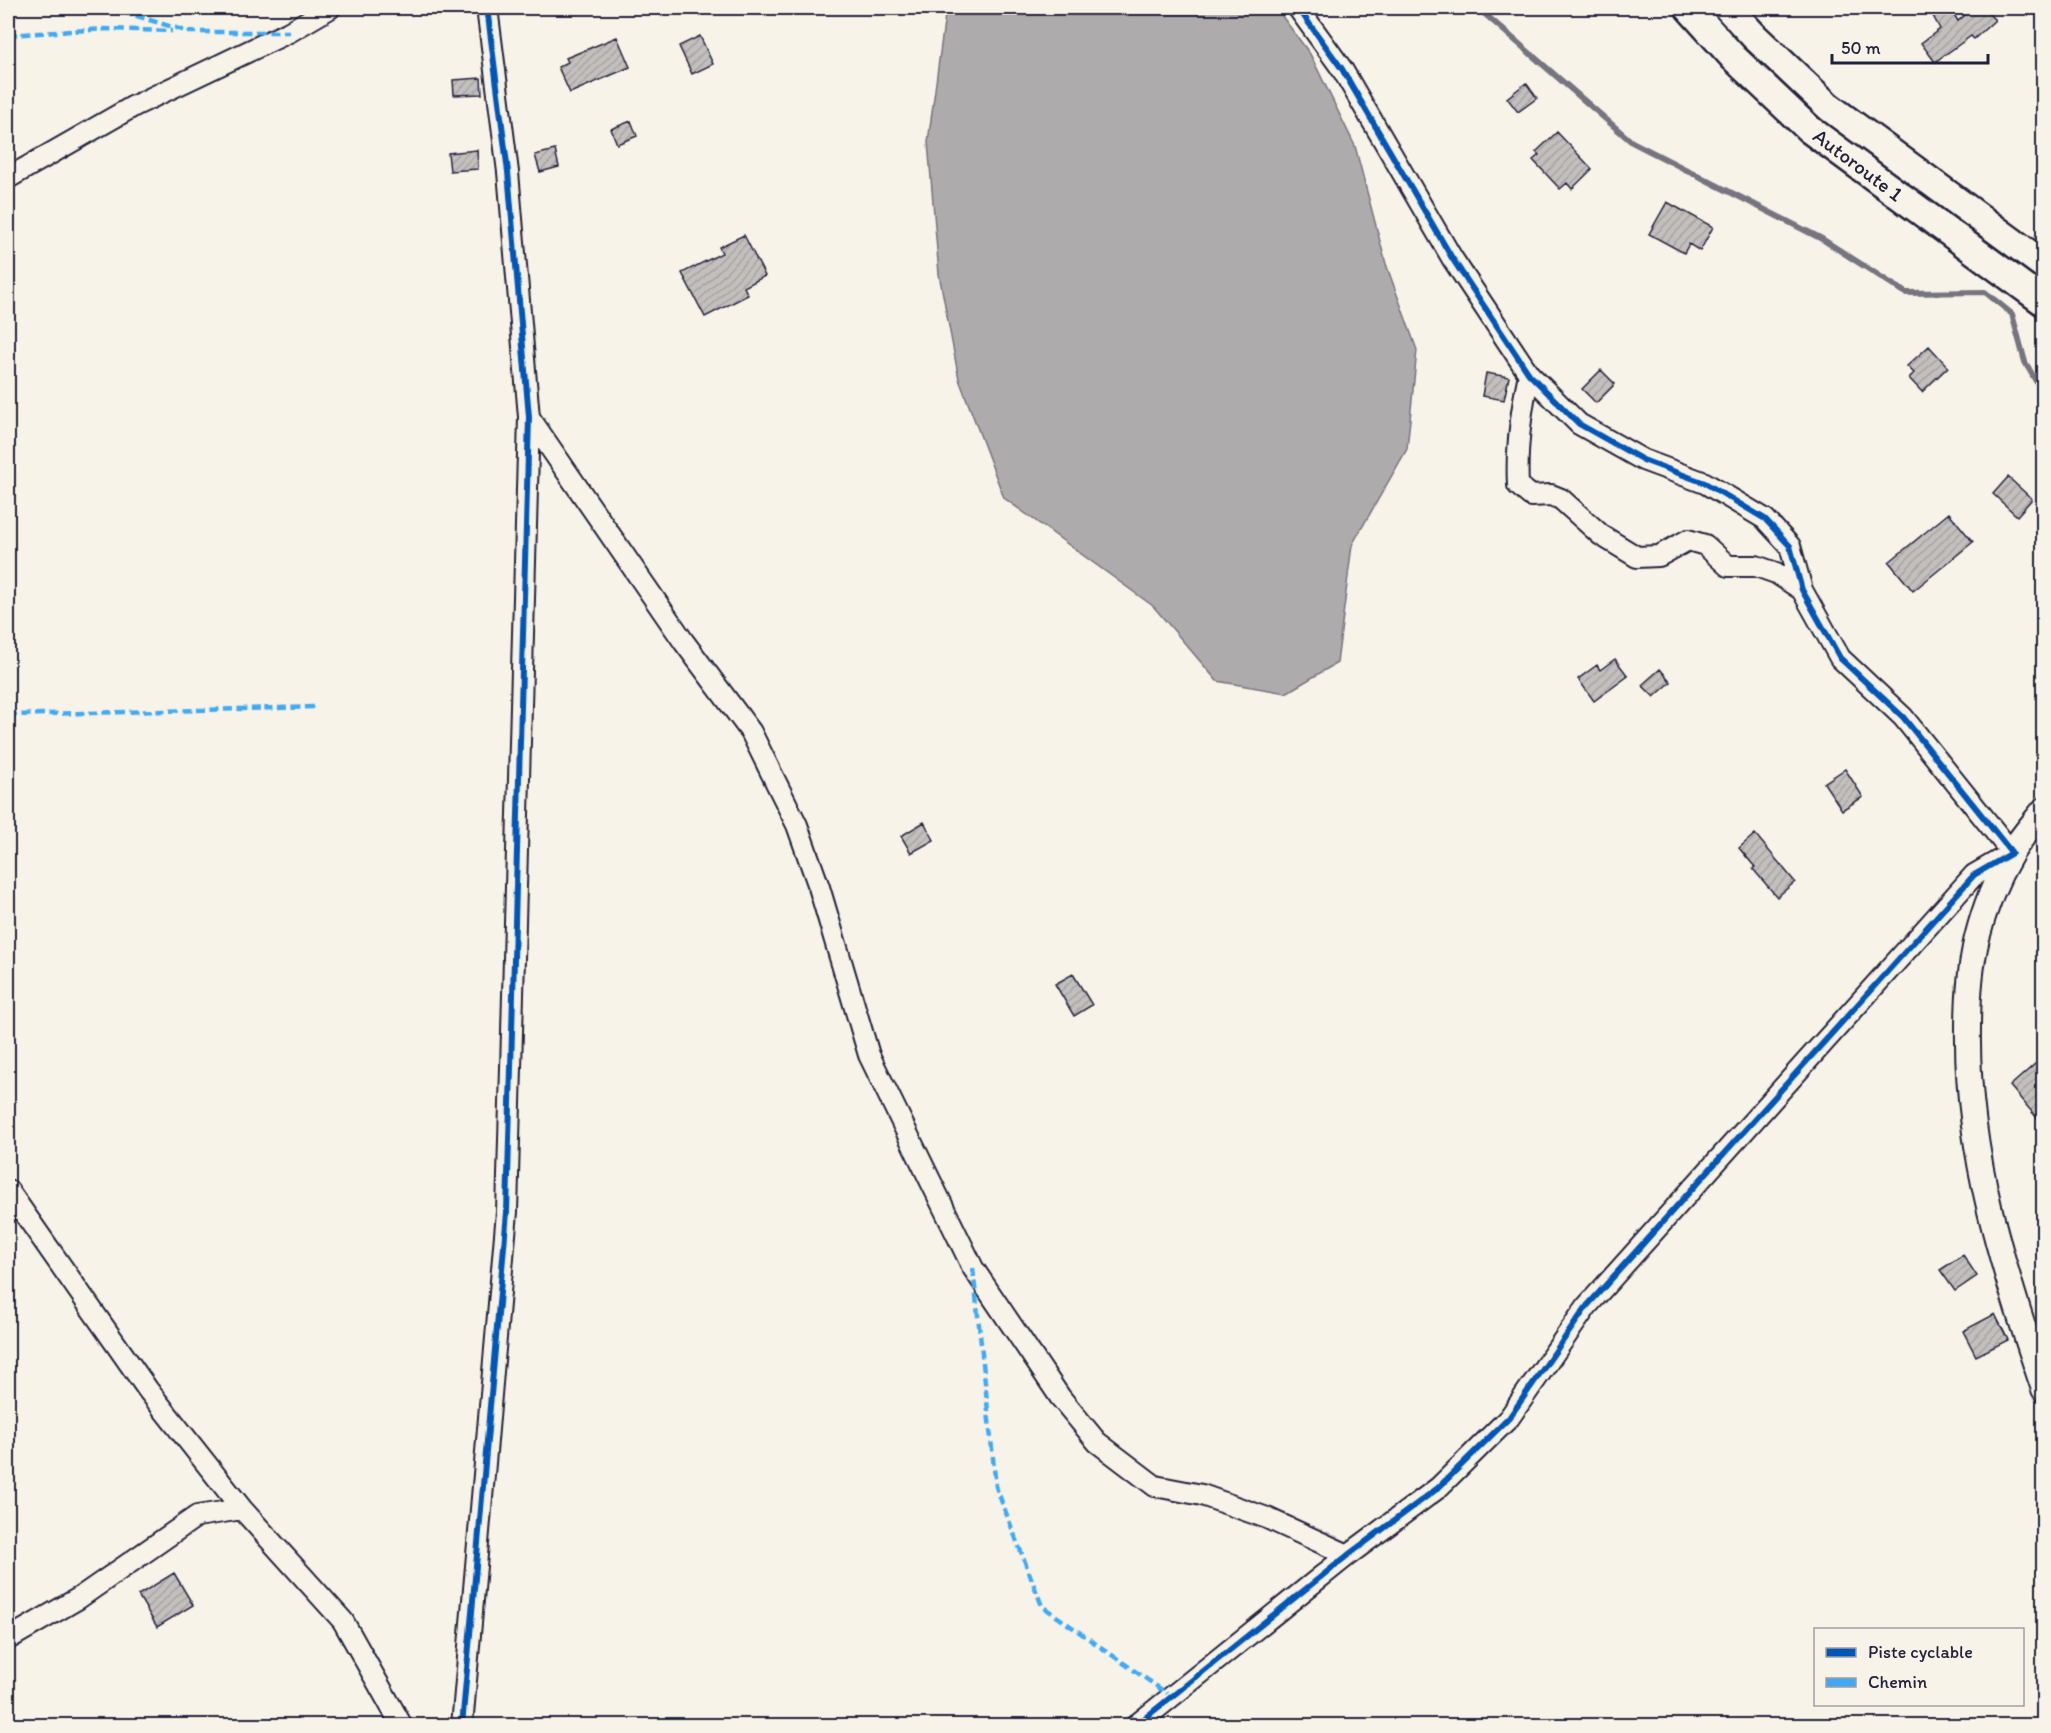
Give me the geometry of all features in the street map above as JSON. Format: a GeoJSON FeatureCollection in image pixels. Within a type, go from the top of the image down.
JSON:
{"type":"FeatureCollection","features":[{"type":"Feature","properties":{"kind":"main road","name":"Autoroute 1"},"geometry":{"type":"LineString","coordinates":[[1689,8],[1734,58],[1809,129],[2043,302]]}},
{"type":"Feature","properties":{"kind":"main road","name":"Autoroute 1"},"geometry":{"type":"LineString","coordinates":[[1728,8],[1755,38],[1828,107],[2043,265]]}},
{"type":"Feature","properties":{"kind":"street"},"geometry":{"type":"LineString","coordinates":[[8,178],[135,106],[289,32],[330,8]]}},
{"type":"Feature","properties":{"kind":"street"},"geometry":{"type":"LineString","coordinates":[[462,1725],[507,1212],[529,417],[508,172],[487,8]]}},
{"type":"Feature","properties":{"kind":"street"},"geometry":{"type":"LineString","coordinates":[[1298,8],[1342,69],[1452,258],[1528,374],[1579,424],[1643,460],[1706,483],[1765,519],[1790,546],[1802,590],[1840,658],[1903,717],[2012,853]]}},
{"type":"Feature","properties":{"kind":"street"},"geometry":{"type":"LineString","coordinates":[[1528,374],[1519,420],[1516,462],[1518,485],[1531,496],[1551,495],[1561,499],[1601,535],[1636,557],[1659,556],[1688,540],[1705,545],[1728,566],[1756,566],[1776,573],[1802,590]]}},
{"type":"Feature","properties":{"kind":"street"},"geometry":{"type":"LineString","coordinates":[[529,417],[684,642],[751,732],[797,825],[819,887],[869,1055],[973,1268],[1060,1397],[1097,1442],[1155,1486],[1202,1495],[1267,1518],[1348,1555]]}},
{"type":"Feature","properties":{"kind":"street"},"geometry":{"type":"LineString","coordinates":[[2043,810],[2012,853],[1994,890],[1977,938],[1969,991],[1968,1064],[1979,1161],[2010,1289],[2043,1389]]}},
{"type":"Feature","properties":{"kind":"street"},"geometry":{"type":"LineString","coordinates":[[1135,1725],[1348,1555],[1438,1488],[1509,1418],[1587,1306],[1974,875],[2012,853]]}},
{"type":"Feature","properties":{"kind":"street"},"geometry":{"type":"LineString","coordinates":[[8,1190],[148,1390],[242,1509],[343,1621],[402,1725]]}},
{"type":"Feature","properties":{"kind":"street"},"geometry":{"type":"LineString","coordinates":[[8,1639],[79,1598],[197,1516],[242,1509]]}},
{"type":"Feature","properties":{"kind":"shaded area"},"geometry":{"type":"Polygon","coordinates":[[[946,8],[1276,8],[1310,54],[1355,146],[1386,264],[1417,350],[1407,449],[1352,545],[1337,663],[1286,693],[1217,681],[1153,606],[1004,498],[959,379],[939,274],[928,142],[946,8]]]}},
{"type":"Feature","properties":{"kind":"building"},"geometry":{"type":"Polygon","coordinates":[[[1943,8],[1950,8],[1958,21],[1973,8],[1983,8],[1995,20],[1974,39],[1971,36],[1935,62],[1921,43],[1940,29],[1932,14],[1943,8]]]}},
{"type":"Feature","properties":{"kind":"building"},"geometry":{"type":"Polygon","coordinates":[[[700,36],[713,64],[692,74],[679,46],[700,36]]]}},
{"type":"Feature","properties":{"kind":"building"},"geometry":{"type":"Polygon","coordinates":[[[617,37],[630,67],[570,93],[558,67],[568,62],[566,58],[617,37]]]}},
{"type":"Feature","properties":{"kind":"building"},"geometry":{"type":"Polygon","coordinates":[[[481,78],[482,94],[454,95],[453,80],[481,78]]]}},
{"type":"Feature","properties":{"kind":"building"},"geometry":{"type":"Polygon","coordinates":[[[1526,83],[1537,98],[1518,112],[1507,98],[1526,83]]]}},
{"type":"Feature","properties":{"kind":"building"},"geometry":{"type":"Polygon","coordinates":[[[631,121],[637,136],[617,144],[611,129],[631,121]]]}},
{"type":"Feature","properties":{"kind":"building"},"geometry":{"type":"Polygon","coordinates":[[[1557,132],[1592,169],[1572,189],[1567,183],[1560,189],[1533,160],[1539,155],[1536,152],[1557,132]]]}},
{"type":"Feature","properties":{"kind":"building"},"geometry":{"type":"Polygon","coordinates":[[[477,150],[478,169],[450,171],[448,153],[477,150]]]}},
{"type":"Feature","properties":{"kind":"building"},"geometry":{"type":"Polygon","coordinates":[[[555,150],[559,167],[540,172],[535,155],[555,150]]]}},
{"type":"Feature","properties":{"kind":"building"},"geometry":{"type":"Polygon","coordinates":[[[1667,202],[1713,227],[1700,251],[1689,244],[1684,253],[1649,234],[1667,202]]]}},
{"type":"Feature","properties":{"kind":"building"},"geometry":{"type":"Polygon","coordinates":[[[744,235],[765,276],[744,287],[748,295],[705,317],[682,273],[722,253],[719,247],[744,235]]]}},
{"type":"Feature","properties":{"kind":"building"},"geometry":{"type":"Polygon","coordinates":[[[1929,346],[1948,367],[1922,392],[1909,378],[1914,373],[1907,366],[1929,346]]]}},
{"type":"Feature","properties":{"kind":"building"},"geometry":{"type":"Polygon","coordinates":[[[1601,370],[1615,384],[1596,403],[1582,389],[1601,370]]]}},
{"type":"Feature","properties":{"kind":"building"},"geometry":{"type":"Polygon","coordinates":[[[1486,373],[1509,377],[1504,400],[1482,396],[1486,373]]]}},
{"type":"Feature","properties":{"kind":"building"},"geometry":{"type":"Polygon","coordinates":[[[2008,477],[2032,499],[2017,516],[1993,494],[2008,477]]]}},
{"type":"Feature","properties":{"kind":"building"},"geometry":{"type":"Polygon","coordinates":[[[1949,513],[1973,542],[1913,591],[1889,562],[1949,513]]]}},
{"type":"Feature","properties":{"kind":"building"},"geometry":{"type":"Polygon","coordinates":[[[1615,659],[1628,676],[1594,701],[1578,679],[1597,665],[1600,670],[1615,659]]]}},
{"type":"Feature","properties":{"kind":"building"},"geometry":{"type":"Polygon","coordinates":[[[1660,669],[1671,682],[1654,697],[1642,685],[1660,669]]]}},
{"type":"Feature","properties":{"kind":"building"},"geometry":{"type":"Polygon","coordinates":[[[1845,769],[1863,797],[1842,810],[1824,783],[1845,769]]]}},
{"type":"Feature","properties":{"kind":"building"},"geometry":{"type":"Polygon","coordinates":[[[924,822],[934,840],[911,853],[901,836],[924,822]]]}},
{"type":"Feature","properties":{"kind":"building"},"geometry":{"type":"Polygon","coordinates":[[[1755,834],[1795,882],[1777,897],[1753,869],[1755,867],[1739,848],[1755,834]]]}},
{"type":"Feature","properties":{"kind":"building"},"geometry":{"type":"Polygon","coordinates":[[[1073,974],[1092,1005],[1074,1016],[1055,984],[1073,974]]]}},
{"type":"Feature","properties":{"kind":"building"},"geometry":{"type":"Polygon","coordinates":[[[2043,1057],[2043,1125],[2010,1086],[2043,1057]]]}},
{"type":"Feature","properties":{"kind":"building"},"geometry":{"type":"Polygon","coordinates":[[[1963,1255],[1977,1276],[1955,1291],[1940,1270],[1963,1255]]]}},
{"type":"Feature","properties":{"kind":"building"},"geometry":{"type":"Polygon","coordinates":[[[1995,1314],[2008,1340],[1976,1356],[1963,1331],[1995,1314]]]}},
{"type":"Feature","properties":{"kind":"building"},"geometry":{"type":"Polygon","coordinates":[[[174,1573],[193,1605],[157,1627],[138,1595],[174,1573]]]}},
{"type":"Feature","properties":{"kind":"waterway"},"geometry":{"type":"LineString","coordinates":[[1478,8],[1632,142],[1822,239],[1906,293],[1985,292],[2012,314],[2025,362],[2044,395]]}},
{"type":"Feature","properties":{"kind":"marked path"},"geometry":{"type":"LineString","coordinates":[[110,8],[189,32],[289,32]]}},
{"type":"Feature","properties":{"kind":"marked path"},"geometry":{"type":"LineString","coordinates":[[8,35],[105,29],[172,31]]}},
{"type":"Feature","properties":{"kind":"marked path"},"geometry":{"type":"LineString","coordinates":[[8,715],[317,707]]}},
{"type":"Feature","properties":{"kind":"marked path"},"geometry":{"type":"LineString","coordinates":[[973,1268],[996,1487],[1042,1606],[1172,1697]]}},
{"type":"Feature","properties":{"kind":"cycle path"},"geometry":{"type":"LineString","coordinates":[[462,1726],[507,1212],[529,417],[508,172],[487,8]]}},
{"type":"Feature","properties":{"kind":"cycle path"},"geometry":{"type":"LineString","coordinates":[[1135,1726],[1348,1555],[1438,1488],[1509,1418],[1587,1306],[1974,875],[2012,853],[1903,717],[1840,658],[1802,590],[1790,546],[1765,519],[1705,483],[1643,460],[1579,424],[1529,374],[1452,258],[1342,69],[1298,8]]}}]}
